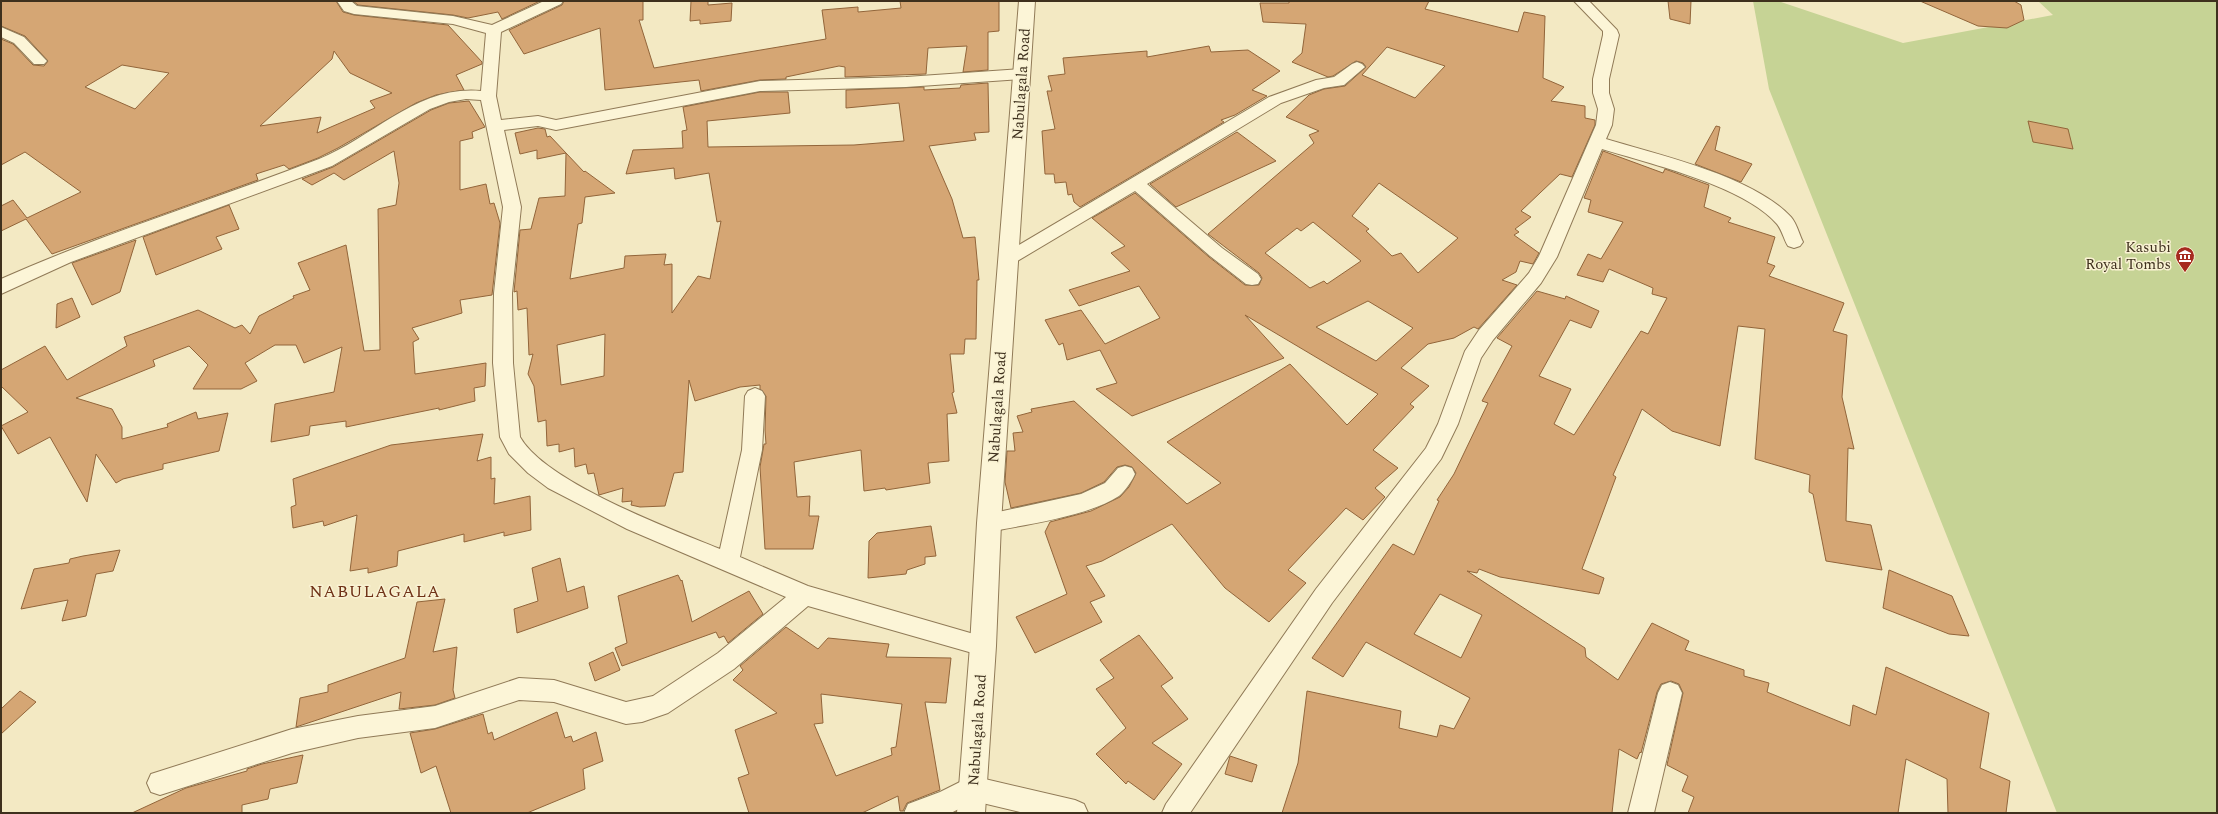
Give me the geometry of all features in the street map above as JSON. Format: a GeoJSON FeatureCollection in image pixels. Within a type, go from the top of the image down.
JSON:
{"type":"FeatureCollection","features":[{"type":"Feature","properties":{"kind":"street"},"geometry":{"type":"LineString","coordinates":[[344,1],[349,8],[354,10],[453,20],[494,30],[556,1]]}},
{"type":"Feature","properties":{"kind":"street","name":"Nabulagala Road"},"geometry":{"type":"LineString","coordinates":[[971,813],[983,646],[989,523],[1027,1]]}},
{"type":"Feature","properties":{"kind":"street"},"geometry":{"type":"LineString","coordinates":[[1174,813],[1324,596],[1434,453],[1448,424],[1472,356],[1486,335],[1535,278],[1548,257],[1598,142],[1606,118],[1606,109],[1601,93],[1601,79],[1611,35],[1610,30],[1581,1]]}},
{"type":"Feature","properties":{"kind":"street"},"geometry":{"type":"LineString","coordinates":[[494,30],[488,96],[496,126],[512,207],[503,309],[503,363],[510,437],[516,448],[535,467],[555,482],[635,523],[805,595],[983,646]]}},
{"type":"Feature","properties":{"kind":"street"},"geometry":{"type":"LineString","coordinates":[[1,31],[19,40],[39,61]]}},
{"type":"Feature","properties":{"kind":"street"},"geometry":{"type":"LineString","coordinates":[[1008,259],[1275,100],[1322,83],[1338,82],[1357,67]]}},
{"type":"Feature","properties":{"kind":"street"},"geometry":{"type":"LineString","coordinates":[[496,126],[538,121],[556,125],[760,86],[906,82],[1022,74]]}},
{"type":"Feature","properties":{"kind":"street"},"geometry":{"type":"LineString","coordinates":[[1,286],[65,258],[326,162],[349,151],[411,112],[433,102],[464,94],[476,93],[488,96]]}},
{"type":"Feature","properties":{"kind":"street"},"geometry":{"type":"LineString","coordinates":[[1598,142],[1695,172],[1753,198],[1773,210],[1785,222],[1794,242]]}},
{"type":"Feature","properties":{"kind":"street"},"geometry":{"type":"LineString","coordinates":[[1136,183],[1216,252],[1252,279]]}},
{"type":"Feature","properties":{"kind":"street"},"geometry":{"type":"LineString","coordinates":[[728,562],[740,517],[752,450],[755,396]]}},
{"type":"Feature","properties":{"kind":"street"},"geometry":{"type":"LineString","coordinates":[[989,523],[1085,502],[1112,489],[1125,474]]}},
{"type":"Feature","properties":{"kind":"street"},"geometry":{"type":"LineString","coordinates":[[160,783],[292,740],[358,728],[436,717],[519,690],[554,691],[626,713],[642,711],[660,705],[726,661],[805,595]]}},
{"type":"Feature","properties":{"kind":"street"},"geometry":{"type":"LineString","coordinates":[[1640,813],[1670,693]]}},
{"type":"Feature","properties":{"kind":"street"},"geometry":{"type":"LineString","coordinates":[[917,813],[947,802],[972,788],[1075,813]]}},
{"type":"Feature","properties":{"kind":"green space"},"geometry":{"type":"Polygon","coordinates":[[[1753,1],[1778,1],[1903,43],[2053,15],[2038,1],[2217,1],[2217,813],[2057,813],[1769,89],[1753,1]]]}},
{"type":"Feature","properties":{"kind":"building"},"geometry":{"type":"Polygon","coordinates":[[[1,1],[336,1],[343,12],[354,15],[448,25],[482,62],[482,64],[456,75],[464,90],[436,95],[416,103],[318,158],[289,169],[284,165],[256,174],[258,180],[52,254],[26,219],[1,231],[1,206],[13,200],[27,218],[81,192],[25,152],[1,165],[1,39],[13,44],[33,65],[44,66],[48,61],[25,36],[1,26],[1,1]],[[334,51],[332,59],[260,126],[321,117],[317,133],[375,108],[370,101],[392,93],[350,73],[334,51]],[[122,65],[85,87],[135,109],[169,73],[122,65]]]}},
{"type":"Feature","properties":{"kind":"building"},"geometry":{"type":"Polygon","coordinates":[[[353,1],[540,1],[502,19],[498,12],[468,18],[453,15],[358,5],[353,1]]]}},
{"type":"Feature","properties":{"kind":"building"},"geometry":{"type":"Polygon","coordinates":[[[564,1],[643,1],[643,20],[639,20],[654,68],[826,39],[822,10],[858,7],[858,12],[901,8],[900,1],[999,1],[999,31],[988,32],[988,70],[963,72],[967,46],[928,48],[926,74],[845,77],[845,67],[839,66],[786,77],[786,79],[760,80],[701,91],[699,80],[605,90],[600,28],[524,54],[509,30],[562,5],[564,1]]]}},
{"type":"Feature","properties":{"kind":"building"},"geometry":{"type":"Polygon","coordinates":[[[691,1],[708,1],[708,5],[732,3],[731,21],[700,24],[700,20],[690,21],[691,1]]]}},
{"type":"Feature","properties":{"kind":"building"},"geometry":{"type":"Polygon","coordinates":[[[1289,1],[1429,1],[1425,9],[1518,32],[1524,12],[1545,16],[1543,78],[1564,87],[1551,101],[1585,106],[1585,118],[1595,120],[1595,125],[1572,177],[1560,174],[1521,211],[1531,217],[1515,229],[1519,232],[1514,235],[1539,253],[1533,264],[1520,261],[1516,272],[1502,280],[1517,285],[1478,329],[1474,327],[1454,338],[1428,344],[1401,368],[1429,386],[1410,404],[1414,407],[1373,450],[1398,468],[1375,488],[1385,497],[1363,520],[1346,508],[1288,570],[1306,583],[1269,622],[1225,588],[1172,524],[1102,561],[1086,566],[1105,596],[1090,602],[1102,622],[1035,653],[1016,617],[1067,594],[1045,532],[1050,522],[1091,511],[1120,497],[1129,487],[1136,473],[1132,467],[1125,465],[1117,467],[1104,482],[1081,493],[1011,508],[1005,482],[1007,451],[1015,451],[1013,433],[1023,432],[1017,416],[1032,412],[1031,409],[1074,401],[1187,504],[1221,483],[1167,442],[1290,364],[1347,425],[1378,394],[1245,315],[1284,358],[1132,416],[1096,389],[1117,383],[1100,350],[1067,360],[1063,343],[1059,345],[1045,320],[1081,310],[1105,344],[1160,318],[1139,286],[1079,306],[1069,290],[1130,271],[1111,253],[1125,246],[1092,218],[1135,193],[1209,257],[1245,285],[1259,285],[1262,278],[1259,273],[1208,234],[1314,143],[1309,135],[1319,131],[1286,117],[1309,95],[1324,89],[1345,86],[1366,67],[1363,63],[1356,61],[1333,76],[1328,77],[1292,62],[1302,53],[1306,24],[1263,22],[1260,3],[1289,3],[1289,1]],[[1387,47],[1362,75],[1415,98],[1445,66],[1387,47]],[[1379,183],[1352,216],[1369,229],[1366,231],[1392,256],[1401,253],[1418,273],[1458,238],[1379,183]],[[1313,222],[1301,231],[1297,228],[1265,253],[1310,288],[1324,281],[1327,284],[1361,261],[1313,222]],[[1368,301],[1316,327],[1376,361],[1413,328],[1368,301]]]}},
{"type":"Feature","properties":{"kind":"building"},"geometry":{"type":"Polygon","coordinates":[[[1668,1],[1691,1],[1690,24],[1670,19],[1668,1]]]}},
{"type":"Feature","properties":{"kind":"building"},"geometry":{"type":"Polygon","coordinates":[[[1920,1],[2014,1],[2021,5],[2024,20],[2007,28],[1978,26],[1920,1]]]}},
{"type":"Feature","properties":{"kind":"building"},"geometry":{"type":"Polygon","coordinates":[[[1209,46],[1211,52],[1248,50],[1280,71],[1252,90],[1267,96],[1235,115],[1221,120],[1224,122],[1080,207],[1074,202],[1072,194],[1068,195],[1066,182],[1055,183],[1054,174],[1045,174],[1042,131],[1055,129],[1047,91],[1052,91],[1048,76],[1065,74],[1063,58],[1147,51],[1147,57],[1209,46]]]}},
{"type":"Feature","properties":{"kind":"building"},"geometry":{"type":"Polygon","coordinates":[[[988,83],[989,132],[974,133],[976,140],[929,146],[952,199],[963,238],[975,237],[979,280],[977,280],[976,339],[965,339],[964,354],[950,354],[954,392],[952,393],[957,413],[947,414],[949,461],[928,463],[930,483],[886,490],[885,488],[864,491],[861,450],[794,462],[797,497],[810,496],[809,516],[819,516],[813,549],[765,549],[760,467],[764,444],[766,444],[766,396],[760,389],[760,385],[740,387],[695,401],[689,380],[683,472],[674,473],[665,506],[640,507],[631,505],[632,501],[622,502],[623,488],[599,495],[594,473],[588,474],[586,464],[575,467],[574,448],[559,452],[559,444],[547,446],[546,420],[538,422],[534,386],[528,374],[533,354],[529,355],[527,308],[518,310],[517,291],[514,292],[520,230],[531,229],[539,198],[565,196],[566,153],[584,172],[585,171],[615,193],[585,197],[582,223],[578,224],[570,279],[624,268],[625,256],[666,254],[664,265],[672,264],[672,313],[698,276],[710,279],[721,221],[717,222],[709,173],[675,179],[674,168],[626,174],[633,150],[683,148],[682,131],[687,130],[683,107],[760,92],[788,92],[790,113],[707,121],[708,147],[854,145],[904,141],[899,103],[846,108],[846,90],[924,87],[924,90],[960,88],[961,85],[988,83]],[[605,334],[557,345],[561,385],[604,376],[605,334]]]}},
{"type":"Feature","properties":{"kind":"building"},"geometry":{"type":"Polygon","coordinates":[[[469,101],[485,127],[472,132],[473,138],[460,141],[460,190],[486,184],[490,204],[494,203],[500,223],[492,295],[460,300],[462,313],[412,328],[419,339],[413,342],[415,374],[486,363],[485,386],[474,388],[475,401],[439,410],[439,408],[346,427],[346,421],[310,426],[309,435],[271,442],[275,404],[334,392],[342,347],[304,363],[296,345],[275,345],[245,363],[257,381],[241,389],[193,389],[208,365],[189,346],[153,360],[155,366],[76,398],[112,409],[122,427],[122,439],[168,427],[167,424],[196,412],[198,419],[228,413],[219,451],[163,464],[163,469],[123,479],[116,483],[96,454],[87,502],[50,437],[18,454],[1,426],[28,412],[1,386],[1,370],[45,346],[67,380],[127,346],[124,337],[198,310],[235,328],[242,325],[250,334],[259,316],[294,298],[293,296],[310,290],[298,263],[346,245],[364,351],[380,350],[378,209],[396,205],[399,183],[394,151],[344,180],[334,173],[312,185],[302,179],[333,167],[431,110],[449,103],[469,101]]]}},
{"type":"Feature","properties":{"kind":"building"},"geometry":{"type":"Polygon","coordinates":[[[2028,121],[2068,129],[2073,149],[2033,142],[2028,121]]]}},
{"type":"Feature","properties":{"kind":"building"},"geometry":{"type":"Polygon","coordinates":[[[1716,126],[1720,127],[1715,150],[1752,164],[1741,182],[1695,164],[1716,126]]]}},
{"type":"Feature","properties":{"kind":"building"},"geometry":{"type":"Polygon","coordinates":[[[538,128],[545,129],[547,137],[550,136],[566,153],[537,159],[537,150],[520,154],[515,133],[538,128]]]}},
{"type":"Feature","properties":{"kind":"building"},"geometry":{"type":"Polygon","coordinates":[[[1237,132],[1276,161],[1176,207],[1150,184],[1237,132]]]}},
{"type":"Feature","properties":{"kind":"building"},"geometry":{"type":"Polygon","coordinates":[[[1603,151],[1663,173],[1665,169],[1709,185],[1704,207],[1731,218],[1728,222],[1775,237],[1767,263],[1775,266],[1769,276],[1844,303],[1833,331],[1847,335],[1842,397],[1854,449],[1848,448],[1846,521],[1871,525],[1882,570],[1826,561],[1813,494],[1809,492],[1810,475],[1755,459],[1765,329],[1738,326],[1720,446],[1672,431],[1642,409],[1613,475],[1616,477],[1582,569],[1604,578],[1599,594],[1500,577],[1479,569],[1477,573],[1467,571],[1585,648],[1586,657],[1618,680],[1652,623],[1689,641],[1685,650],[1744,670],[1744,676],[1769,683],[1767,692],[1850,726],[1853,705],[1876,715],[1886,667],[1989,713],[1980,768],[2010,781],[2006,813],[1948,813],[1947,779],[1906,759],[1898,813],[1688,813],[1694,797],[1682,791],[1688,776],[1667,765],[1683,693],[1679,684],[1671,681],[1661,684],[1657,692],[1641,753],[1640,752],[1637,759],[1619,749],[1612,813],[1282,813],[1298,763],[1307,691],[1401,711],[1399,728],[1437,737],[1440,725],[1454,729],[1470,698],[1366,642],[1343,677],[1312,658],[1393,544],[1414,555],[1439,501],[1437,500],[1454,474],[1488,403],[1482,401],[1512,346],[1497,338],[1537,291],[1565,299],[1566,296],[1599,311],[1591,328],[1570,320],[1539,376],[1571,389],[1554,424],[1574,435],[1641,331],[1648,334],[1667,298],[1652,294],[1653,288],[1609,269],[1603,282],[1577,275],[1588,254],[1601,259],[1623,222],[1588,212],[1591,200],[1584,198],[1603,151]],[[1440,594],[1414,634],[1461,658],[1482,615],[1440,594]]]}},
{"type":"Feature","properties":{"kind":"building"},"geometry":{"type":"Polygon","coordinates":[[[229,205],[239,229],[216,237],[222,249],[156,275],[143,237],[229,205]]]}},
{"type":"Feature","properties":{"kind":"building"},"geometry":{"type":"Polygon","coordinates":[[[136,240],[120,292],[92,305],[72,263],[136,240]]]}},
{"type":"Feature","properties":{"kind":"building"},"geometry":{"type":"Polygon","coordinates":[[[72,298],[80,317],[56,328],[57,304],[72,298]]]}},
{"type":"Feature","properties":{"kind":"building"},"geometry":{"type":"Polygon","coordinates":[[[483,434],[477,461],[491,457],[491,479],[495,478],[494,504],[530,496],[531,530],[504,536],[504,532],[464,542],[464,534],[398,551],[397,566],[368,573],[368,568],[350,571],[357,515],[324,526],[323,521],[293,528],[291,507],[296,505],[293,479],[391,445],[483,434]]]}},
{"type":"Feature","properties":{"kind":"building"},"geometry":{"type":"Polygon","coordinates":[[[931,526],[936,556],[925,557],[925,564],[907,570],[906,574],[868,578],[869,541],[877,533],[931,526]]]}},
{"type":"Feature","properties":{"kind":"building"},"geometry":{"type":"Polygon","coordinates":[[[120,550],[113,571],[96,574],[86,616],[62,621],[68,600],[21,609],[34,569],[69,563],[70,559],[83,556],[120,550]]]}},
{"type":"Feature","properties":{"kind":"building"},"geometry":{"type":"Polygon","coordinates":[[[560,558],[567,592],[584,586],[588,608],[517,633],[514,609],[538,601],[532,568],[560,558]]]}},
{"type":"Feature","properties":{"kind":"building"},"geometry":{"type":"Polygon","coordinates":[[[1889,570],[1952,596],[1969,636],[1949,634],[1883,608],[1889,570]]]}},
{"type":"Feature","properties":{"kind":"building"},"geometry":{"type":"Polygon","coordinates":[[[678,575],[681,581],[682,580],[692,622],[749,591],[763,614],[728,643],[724,636],[719,638],[716,632],[622,666],[615,648],[627,643],[618,596],[678,575]]]}},
{"type":"Feature","properties":{"kind":"building"},"geometry":{"type":"Polygon","coordinates":[[[445,599],[433,652],[457,647],[453,690],[455,698],[435,705],[399,709],[401,692],[296,727],[300,698],[328,692],[328,685],[405,658],[417,602],[445,599]]]}},
{"type":"Feature","properties":{"kind":"building"},"geometry":{"type":"Polygon","coordinates":[[[786,627],[818,649],[828,638],[889,644],[886,657],[951,658],[946,703],[925,702],[940,790],[907,803],[903,811],[900,811],[898,796],[862,813],[749,813],[738,778],[749,774],[735,730],[777,713],[733,680],[743,670],[740,666],[786,627]],[[821,694],[823,723],[814,724],[836,776],[892,755],[891,748],[896,747],[902,704],[821,694]]]}},
{"type":"Feature","properties":{"kind":"building"},"geometry":{"type":"Polygon","coordinates":[[[1139,635],[1173,678],[1161,686],[1188,719],[1152,743],[1182,764],[1154,800],[1128,781],[1126,784],[1096,754],[1126,728],[1096,689],[1114,678],[1100,660],[1139,635]]]}},
{"type":"Feature","properties":{"kind":"building"},"geometry":{"type":"Polygon","coordinates":[[[613,652],[620,670],[595,681],[589,663],[613,652]]]}},
{"type":"Feature","properties":{"kind":"building"},"geometry":{"type":"Polygon","coordinates":[[[20,691],[36,702],[1,734],[1,709],[20,691]]]}},
{"type":"Feature","properties":{"kind":"building"},"geometry":{"type":"Polygon","coordinates":[[[557,712],[565,738],[571,736],[573,742],[596,732],[603,761],[583,769],[585,789],[527,813],[451,813],[436,766],[421,773],[410,733],[435,729],[483,714],[488,734],[492,732],[494,740],[557,712]]]}},
{"type":"Feature","properties":{"kind":"building"},"geometry":{"type":"Polygon","coordinates":[[[303,755],[297,783],[270,789],[268,799],[242,805],[242,813],[132,813],[186,788],[247,771],[247,769],[262,764],[303,755]]]}},
{"type":"Feature","properties":{"kind":"building"},"geometry":{"type":"Polygon","coordinates":[[[1230,756],[1257,765],[1252,782],[1225,774],[1230,756]]]}},
{"type":"Feature","properties":{"kind":"place","name":"Kasubi Royal Tombs"},"geometry":{"type":"Point","coordinates":[2185,273]}},
{"type":"Feature","properties":{"kind":"district","name":"NABULAGALA"},"geometry":{"type":"Point","coordinates":[375,591]}}]}
